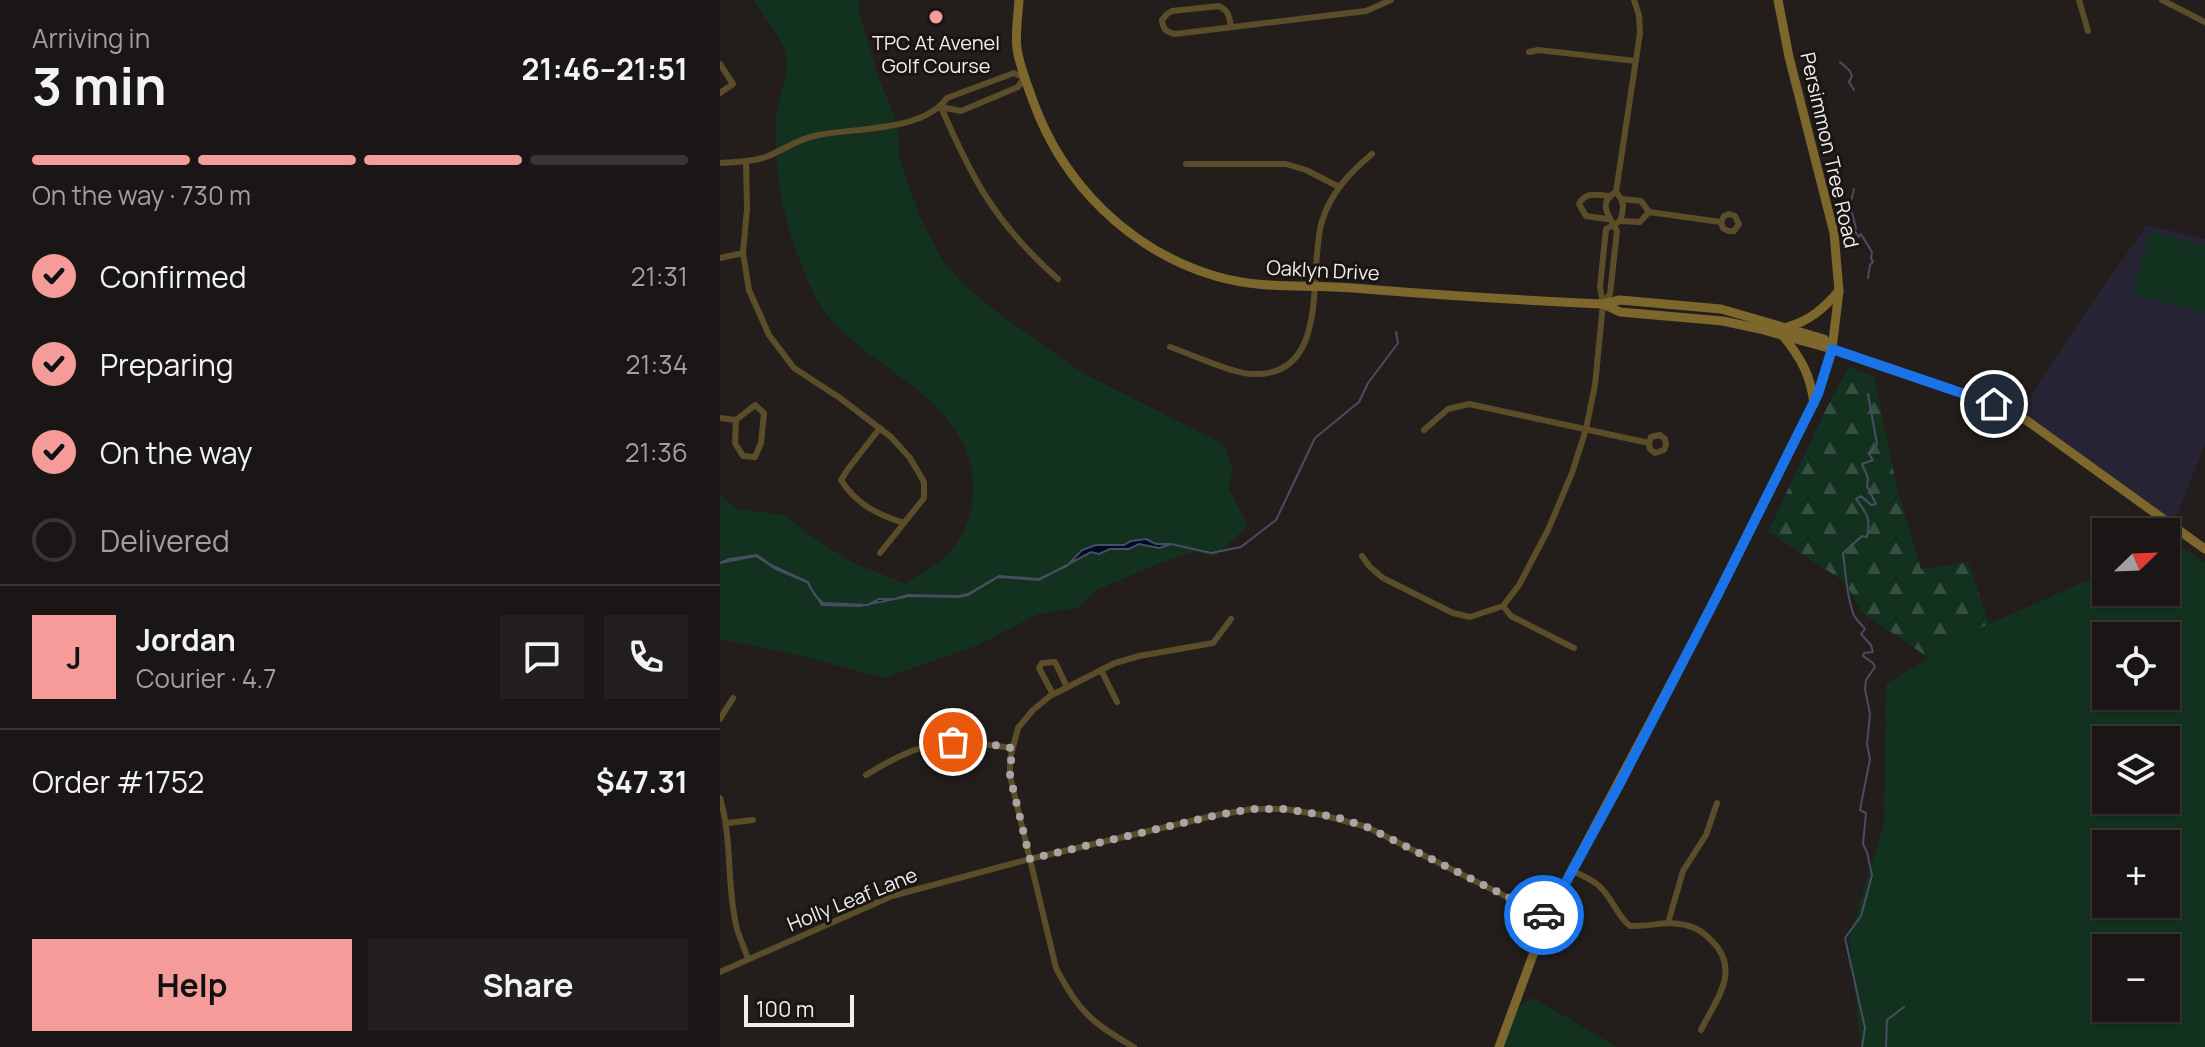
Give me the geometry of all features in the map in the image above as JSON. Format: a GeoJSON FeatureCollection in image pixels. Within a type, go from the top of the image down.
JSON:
{"type":"FeatureCollection","features":[{"type":"Feature","properties":{"kind":"main road","name":"Oaklyn Drive"},"geometry":{"type":"LineString","coordinates":[[1019,0],[1017,49],[1024,78],[1042,125],[1066,169],[1095,203],[1134,236],[1174,260],[1216,276],[1273,287],[1603,304],[1620,312],[1723,321],[1824,339],[1832,349],[1994,404],[2026,420],[2205,549]]}},
{"type":"Feature","properties":{"kind":"main road","name":"Persimmon Tree Road"},"geometry":{"type":"LineString","coordinates":[[1499,1047],[1547,917],[1695,639],[1814,404],[1832,349],[1839,291],[1834,233],[1789,57],[1778,0]]}},
{"type":"Feature","properties":{"kind":"main road"},"geometry":{"type":"LineString","coordinates":[[1814,404],[1811,383],[1785,332],[1822,311],[1839,291]]}},
{"type":"Feature","properties":{"kind":"street"},"geometry":{"type":"LineString","coordinates":[[1231,27],[1229,15],[1219,6],[1172,11],[1162,20],[1163,28],[1175,34],[1366,11],[1391,0]]}},
{"type":"Feature","properties":{"kind":"street"},"geometry":{"type":"LineString","coordinates":[[1362,556],[1383,578],[1453,613],[1477,616],[1503,606],[1519,585],[1548,530],[1586,429],[1595,385],[1603,304],[1610,294],[1617,231],[1605,208],[1613,194],[1640,33],[1634,0]]}},
{"type":"Feature","properties":{"kind":"street"},"geometry":{"type":"LineString","coordinates":[[2079,0],[2088,31]]}},
{"type":"Feature","properties":{"kind":"street"},"geometry":{"type":"LineString","coordinates":[[2162,0],[2205,22]]}},
{"type":"Feature","properties":{"kind":"street"},"geometry":{"type":"LineString","coordinates":[[1529,52],[1538,50],[1636,61]]}},
{"type":"Feature","properties":{"kind":"street"},"geometry":{"type":"LineString","coordinates":[[720,64],[733,84],[720,93]]}},
{"type":"Feature","properties":{"kind":"street"},"geometry":{"type":"LineString","coordinates":[[720,163],[766,157],[801,139],[898,125],[941,107],[947,98],[1014,73],[1024,78],[1018,87],[961,111],[941,107]]}},
{"type":"Feature","properties":{"kind":"street"},"geometry":{"type":"LineString","coordinates":[[941,107],[966,164],[988,203],[1023,246],[1058,279]]}},
{"type":"Feature","properties":{"kind":"street"},"geometry":{"type":"LineString","coordinates":[[1170,347],[1249,374],[1269,372],[1286,365],[1300,352],[1310,333],[1321,224],[1330,199],[1353,169],[1372,154]]}},
{"type":"Feature","properties":{"kind":"street"},"geometry":{"type":"LineString","coordinates":[[746,162],[747,209],[743,253],[749,290],[769,335],[785,359],[806,378],[840,398],[880,428],[910,458],[924,482],[924,498],[880,553]]}},
{"type":"Feature","properties":{"kind":"street"},"geometry":{"type":"LineString","coordinates":[[1186,164],[1286,164],[1306,170],[1339,187]]}},
{"type":"Feature","properties":{"kind":"street"},"geometry":{"type":"LineString","coordinates":[[1649,212],[1640,222],[1613,221],[1586,216],[1579,204],[1589,194],[1613,194],[1622,199],[1641,201],[1649,212],[1721,222]]}},
{"type":"Feature","properties":{"kind":"street"},"geometry":{"type":"LineString","coordinates":[[1613,221],[1623,209],[1622,199]]}},
{"type":"Feature","properties":{"kind":"street"},"geometry":{"type":"LineString","coordinates":[[720,258],[743,253]]}},
{"type":"Feature","properties":{"kind":"street"},"geometry":{"type":"LineString","coordinates":[[1424,430],[1448,409],[1469,404],[1649,443]]}},
{"type":"Feature","properties":{"kind":"street"},"geometry":{"type":"LineString","coordinates":[[720,418],[736,420],[755,405],[764,413],[761,443],[755,457],[743,456],[735,443],[736,420]]}},
{"type":"Feature","properties":{"kind":"street"},"geometry":{"type":"LineString","coordinates":[[880,428],[841,480],[860,503],[904,523]]}},
{"type":"Feature","properties":{"kind":"street"},"geometry":{"type":"LineString","coordinates":[[1503,606],[1511,616],[1574,648]]}},
{"type":"Feature","properties":{"kind":"street"},"geometry":{"type":"LineString","coordinates":[[1134,1047],[1089,1018],[1071,997],[1056,968],[1010,776],[1013,738],[1023,720],[1053,694],[1115,663],[1213,643],[1231,619]]}},
{"type":"Feature","properties":{"kind":"street"},"geometry":{"type":"LineString","coordinates":[[1053,694],[1039,668],[1048,660],[1055,662],[1067,687]]}},
{"type":"Feature","properties":{"kind":"street"},"geometry":{"type":"LineString","coordinates":[[1101,670],[1117,702]]}},
{"type":"Feature","properties":{"kind":"street"},"geometry":{"type":"LineString","coordinates":[[720,719],[733,698]]}},
{"type":"Feature","properties":{"kind":"street"},"geometry":{"type":"LineString","coordinates":[[866,775],[898,756],[934,743],[969,741],[1012,748]]}},
{"type":"Feature","properties":{"kind":"street"},"geometry":{"type":"LineString","coordinates":[[720,798],[728,823],[737,928],[748,959]]}},
{"type":"Feature","properties":{"kind":"street"},"geometry":{"type":"LineString","coordinates":[[1668,923],[1683,871],[1706,835],[1717,803]]}},
{"type":"Feature","properties":{"kind":"street","name":"Holly Leaf Lane"},"geometry":{"type":"LineString","coordinates":[[720,972],[892,896],[1030,859],[1252,809],[1285,809],[1336,817],[1367,827],[1547,917]]}},
{"type":"Feature","properties":{"kind":"street"},"geometry":{"type":"LineString","coordinates":[[728,823],[753,820]]}},
{"type":"Feature","properties":{"kind":"street"},"geometry":{"type":"LineString","coordinates":[[720,848],[729,848]]}},
{"type":"Feature","properties":{"kind":"street"},"geometry":{"type":"LineString","coordinates":[[1571,870],[1599,885],[1620,918],[1630,926],[1668,923],[1701,930],[1717,946],[1727,973],[1724,987],[1701,1030]]}},
{"type":"Feature","properties":{"kind":"shaded area"},"geometry":{"type":"Polygon","coordinates":[[[2147,225],[2205,239],[2205,444],[2176,518],[2167,518],[2020,412],[2147,225]]]}},
{"type":"Feature","properties":{"kind":"green space"},"geometry":{"type":"Polygon","coordinates":[[[754,0],[859,0],[859,12],[878,76],[898,125],[899,158],[919,215],[943,261],[964,285],[1002,316],[1083,373],[1225,445],[1232,468],[1229,489],[1248,525],[1216,556],[1193,552],[1160,563],[1096,590],[1077,608],[1038,614],[976,646],[884,678],[798,655],[720,639],[720,495],[737,509],[784,515],[850,561],[905,584],[941,561],[953,548],[966,527],[973,491],[971,467],[961,439],[944,415],[830,318],[804,273],[783,205],[776,158],[777,111],[787,60],[780,40],[754,0]]]}},
{"type":"Feature","properties":{"kind":"green space"},"geometry":{"type":"Polygon","coordinates":[[[2150,232],[2205,245],[2205,313],[2132,294],[2150,232]]]}},
{"type":"Feature","properties":{"kind":"green space"},"geometry":{"type":"Polygon","coordinates":[[[1849,367],[1874,377],[1897,488],[1921,569],[1968,562],[1989,624],[1929,658],[1863,613],[1845,582],[1768,532],[1849,367]]]}},
{"type":"Feature","properties":{"kind":"green space"},"geometry":{"type":"Polygon","coordinates":[[[2180,546],[2205,563],[2205,1047],[1861,1047],[1849,939],[1884,824],[1886,684],[1971,632],[2092,578],[2092,606],[2180,606],[2180,546]]]}},
{"type":"Feature","properties":{"kind":"green space"},"geometry":{"type":"Polygon","coordinates":[[[1533,998],[1617,1047],[1502,1047],[1518,1007],[1533,998]]]}},
{"type":"Feature","properties":{"kind":"water"},"geometry":{"type":"Polygon","coordinates":[[[1146,539],[1156,544],[1171,544],[1159,548],[1139,544],[1129,549],[1110,549],[1099,554],[1091,552],[1069,564],[1082,550],[1096,545],[1124,545],[1146,539]]]}},
{"type":"Feature","properties":{"kind":"water"},"geometry":{"type":"Polygon","coordinates":[[[757,555],[808,582],[811,589],[807,582],[776,569],[756,556],[720,563],[757,555]]]}},
{"type":"Feature","properties":{"kind":"water"},"geometry":{"type":"Polygon","coordinates":[[[1052,573],[1039,580],[998,577],[968,595],[959,597],[909,596],[870,604],[879,599],[908,595],[959,596],[999,576],[1039,579],[1052,573]]]}},
{"type":"Feature","properties":{"kind":"water"},"geometry":{"type":"Polygon","coordinates":[[[816,596],[823,603],[865,605],[822,605],[816,596]]]}},
{"type":"Feature","properties":{"kind":"waterway"},"geometry":{"type":"LineString","coordinates":[[1840,62],[1850,71],[1852,76],[1849,82],[1854,90]]}},
{"type":"Feature","properties":{"kind":"waterway"},"geometry":{"type":"LineString","coordinates":[[1854,189],[1850,206],[1854,230],[1859,237],[1861,234],[1872,252],[1873,262],[1868,278]]}},
{"type":"Feature","properties":{"kind":"waterway"},"geometry":{"type":"LineString","coordinates":[[1171,544],[1211,553],[1241,547],[1276,520],[1315,438],[1359,402],[1368,383],[1398,343],[1396,332]]}},
{"type":"Feature","properties":{"kind":"waterway"},"geometry":{"type":"LineString","coordinates":[[1862,1047],[1865,1028],[1845,938],[1861,916],[1872,875],[1863,844],[1866,813],[1860,810],[1870,759],[1867,744],[1870,714],[1865,689],[1866,680],[1875,667],[1863,656],[1864,653],[1873,652],[1861,634],[1865,629],[1855,618],[1851,606],[1843,553],[1862,536],[1867,537],[1867,516],[1856,499],[1861,496],[1871,505],[1876,504],[1867,486],[1868,478],[1862,464],[1873,460],[1869,454],[1877,444],[1868,394]]}},
{"type":"Feature","properties":{"kind":"waterway"},"geometry":{"type":"LineString","coordinates":[[1886,1047],[1887,1020],[1904,1007]]}},
{"type":"Feature","properties":{"kind":"way so far"},"geometry":{"type":"LineString","coordinates":[[953,742],[969,741],[1012,748],[1010,776],[1030,859],[1217,815],[1252,809],[1285,809],[1336,817],[1367,827],[1544,915]]}},
{"type":"Feature","properties":{"kind":"place","name":"TPC At Avenel Golf Course"},"geometry":{"type":"Point","coordinates":[936,17]}},
{"type":"Feature","properties":{"kind":"route"},"geometry":{"type":"LineString","coordinates":[[1544,915],[1547,917],[1620,783],[1706,617],[1818,394],[1832,349],[1994,404]]}}]}
